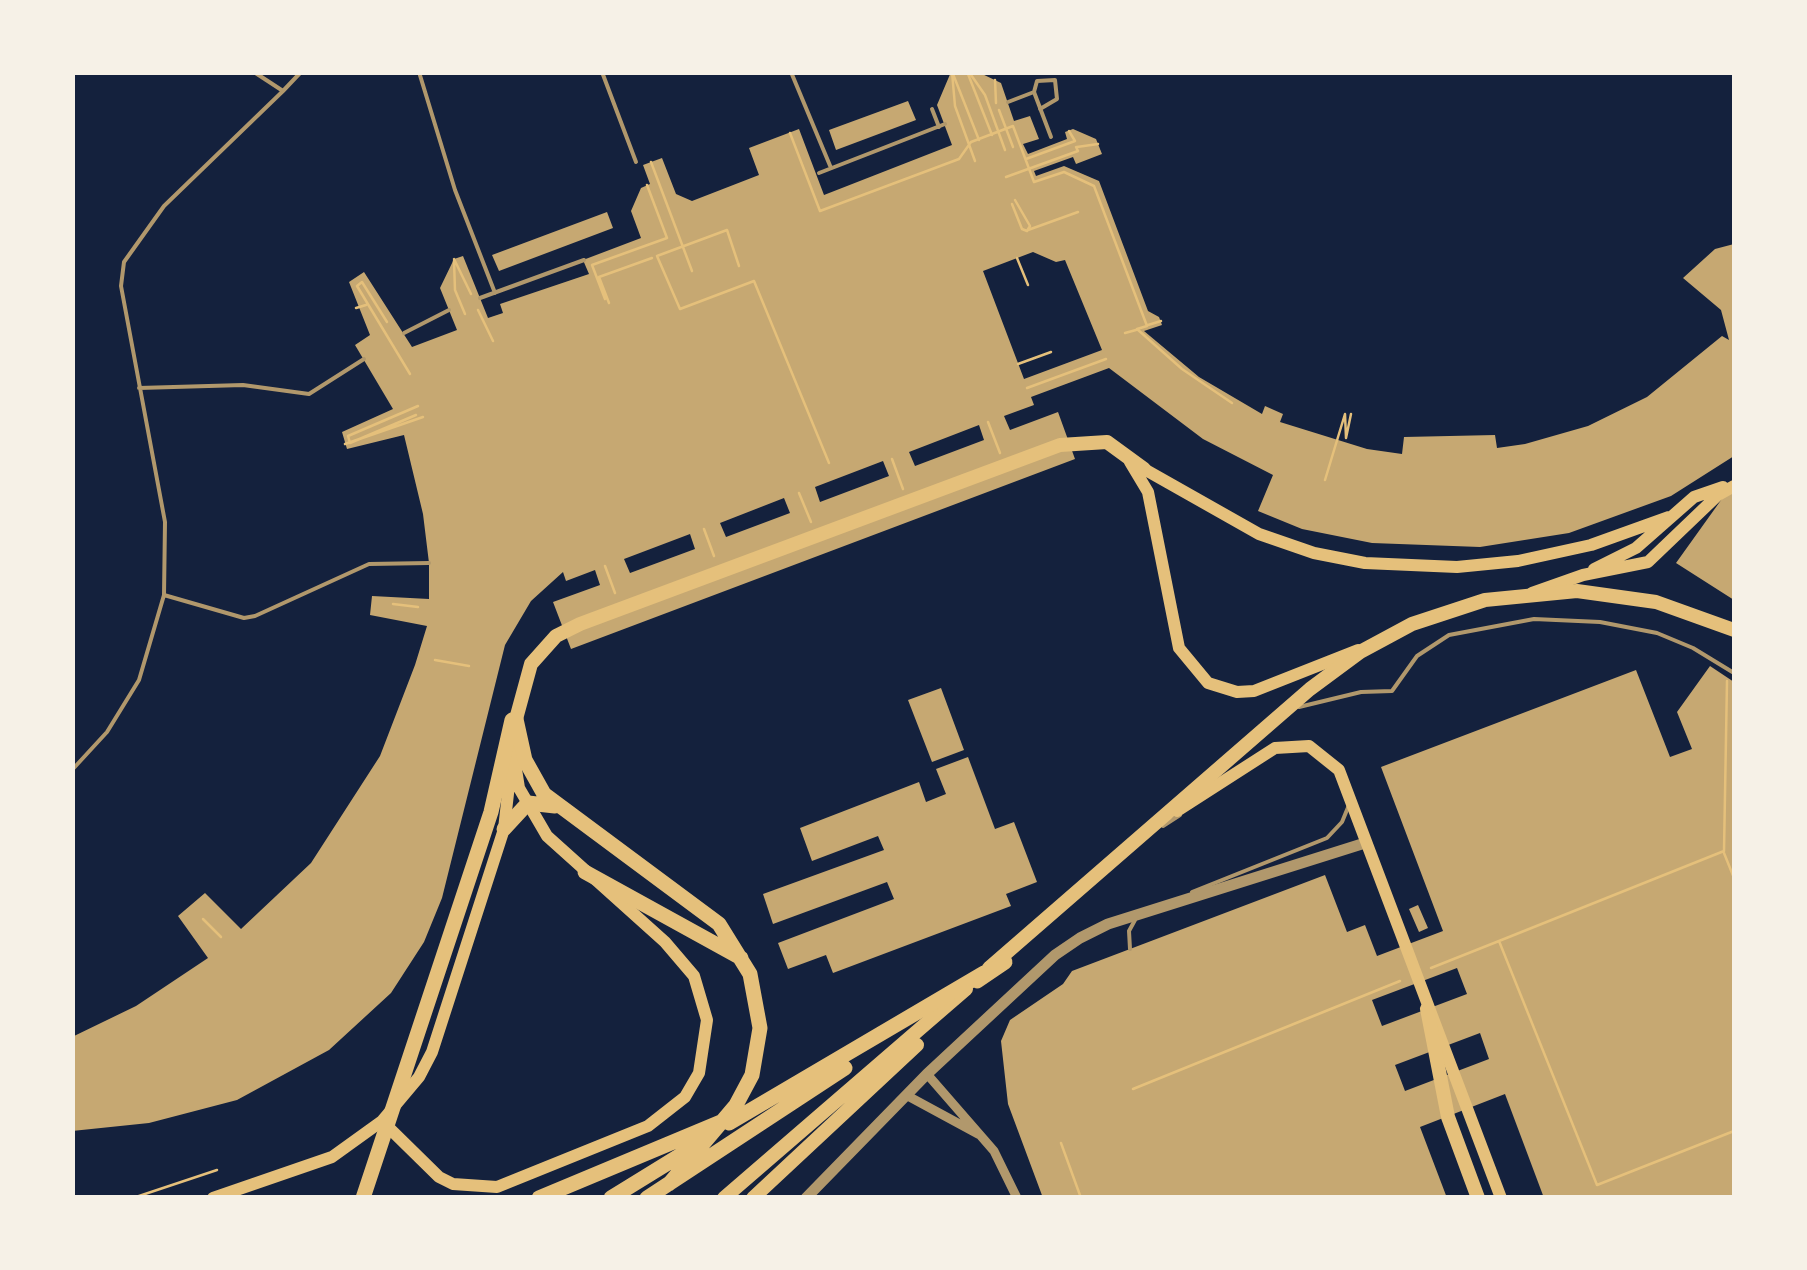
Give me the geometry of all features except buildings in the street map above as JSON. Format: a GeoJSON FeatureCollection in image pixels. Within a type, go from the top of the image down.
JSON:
{"type":"FeatureCollection","features":[{"type":"Feature","properties":{"kind":"highway"},"geometry":{"type":"LineString","coordinates":[[514,719],[525,760],[555,806],[715,921],[744,960],[759,1020],[755,1069],[736,1106],[668,1184]]}},
{"type":"Feature","properties":{"kind":"highway"},"geometry":{"type":"LineString","coordinates":[[363,1198],[491,812],[514,719]]}},
{"type":"Feature","properties":{"kind":"highway"},"geometry":{"type":"LineString","coordinates":[[504,830],[528,803],[555,806]]}},
{"type":"Feature","properties":{"kind":"highway"},"geometry":{"type":"LineString","coordinates":[[584,872],[744,960]]}},
{"type":"Feature","properties":{"kind":"highway"},"geometry":{"type":"LineString","coordinates":[[648,1198],[1004,962]]}},
{"type":"Feature","properties":{"kind":"highway"},"geometry":{"type":"LineString","coordinates":[[611,1198],[744,1113],[984,972]]}},
{"type":"Feature","properties":{"kind":"highway"},"geometry":{"type":"LineString","coordinates":[[540,1198],[744,1113]]}},
{"type":"Feature","properties":{"kind":"main road"},"geometry":{"type":"LineString","coordinates":[[213,1198],[316,1165],[382,1121],[419,1078],[432,1052],[504,830],[514,719],[530,664],[556,636],[906,499],[1060,445],[1090,440],[1107,442],[1144,469],[1259,534],[1314,553],[1365,563],[1457,567],[1518,561],[1600,542],[1669,517]]}},
{"type":"Feature","properties":{"kind":"main road"},"geometry":{"type":"LineString","coordinates":[[382,1121],[439,1178],[474,1187],[496,1187],[648,1126],[685,1097],[700,1073],[707,1020],[694,976],[666,942],[547,836],[525,803],[514,770],[514,719],[536,661],[559,639],[580,628],[1008,466],[1086,446],[1123,455],[1142,476],[1180,648],[1208,683],[1237,692],[1254,691],[1456,608],[1530,593],[1584,574],[1648,562],[1718,495],[1734,485]]}},
{"type":"Feature","properties":{"kind":"main road"},"geometry":{"type":"LineString","coordinates":[[1144,469],[1175,633],[1190,665],[1217,685],[1237,690],[1342,666]]}},
{"type":"Feature","properties":{"kind":"main road"},"geometry":{"type":"LineString","coordinates":[[1530,593],[1617,560],[1694,497],[1734,485]]}},
{"type":"Feature","properties":{"kind":"main road"},"geometry":{"type":"LineString","coordinates":[[1530,593],[1622,595],[1670,606],[1732,630]]}},
{"type":"Feature","properties":{"kind":"main road"},"geometry":{"type":"LineString","coordinates":[[753,1198],[1180,800],[1342,666],[1422,620],[1468,604],[1530,593],[1595,593],[1655,602],[1692,616],[1734,642]]}},
{"type":"Feature","properties":{"kind":"main road"},"geometry":{"type":"LineString","coordinates":[[724,1198],[1110,858],[1310,689],[1374,644]]}},
{"type":"Feature","properties":{"kind":"main road"},"geometry":{"type":"LineString","coordinates":[[1143,833],[1275,748],[1293,744],[1326,755],[1339,770],[1427,1010],[1502,1198]]}},
{"type":"Feature","properties":{"kind":"main road"},"geometry":{"type":"LineString","coordinates":[[1427,1010],[1448,1116],[1478,1198]]}},
{"type":"Feature","properties":{"kind":"main road"},"geometry":{"type":"LineString","coordinates":[[764,1198],[792,1161]]}},
{"type":"Feature","properties":{"kind":"street"},"geometry":{"type":"LineString","coordinates":[[806,1198],[927,1074],[1067,946],[1108,924],[1365,842]]}},
{"type":"Feature","properties":{"kind":"street"},"geometry":{"type":"LineString","coordinates":[[927,1074],[983,1136],[1008,1174],[1017,1198]]}},
{"type":"Feature","properties":{"kind":"street"},"geometry":{"type":"LineString","coordinates":[[906,1095],[983,1136]]}},
{"type":"Feature","properties":{"kind":"lane"},"geometry":{"type":"LineString","coordinates":[[254,72],[283,91]]}},
{"type":"Feature","properties":{"kind":"lane"},"geometry":{"type":"LineString","coordinates":[[72,770],[106,732],[138,680],[164,595],[165,522],[121,286],[124,262],[164,206],[301,72]]}},
{"type":"Feature","properties":{"kind":"lane"},"geometry":{"type":"LineString","coordinates":[[419,72],[455,190],[495,293]]}},
{"type":"Feature","properties":{"kind":"lane"},"geometry":{"type":"LineString","coordinates":[[602,72],[636,162]]}},
{"type":"Feature","properties":{"kind":"lane"},"geometry":{"type":"LineString","coordinates":[[790,72],[832,168]]}},
{"type":"Feature","properties":{"kind":"lane"},"geometry":{"type":"LineString","coordinates":[[1040,109],[1057,100],[1058,85],[1044,78],[1037,81],[1034,92],[1040,109],[1051,137]]}},
{"type":"Feature","properties":{"kind":"lane"},"geometry":{"type":"LineString","coordinates":[[1008,102],[1034,92]]}},
{"type":"Feature","properties":{"kind":"lane"},"geometry":{"type":"LineString","coordinates":[[819,172],[942,126],[932,109]]}},
{"type":"Feature","properties":{"kind":"lane"},"geometry":{"type":"LineString","coordinates":[[480,298],[584,260]]}},
{"type":"Feature","properties":{"kind":"lane"},"geometry":{"type":"LineString","coordinates":[[404,333],[449,310]]}},
{"type":"Feature","properties":{"kind":"lane"},"geometry":{"type":"LineString","coordinates":[[139,388],[243,385],[309,394],[364,359]]}},
{"type":"Feature","properties":{"kind":"lane"},"geometry":{"type":"LineString","coordinates":[[164,595],[244,618],[369,564],[429,562]]}},
{"type":"Feature","properties":{"kind":"lane"},"geometry":{"type":"LineString","coordinates":[[1286,710],[1349,694],[1392,691],[1412,661],[1439,640],[1464,630],[1517,620],[1582,620],[1636,628],[1677,640],[1734,672]]}},
{"type":"Feature","properties":{"kind":"lane"},"geometry":{"type":"LineString","coordinates":[[1110,858],[1285,745],[1320,750],[1335,760],[1345,775],[1347,812],[1326,838],[1140,915],[1129,932],[1130,949]]}},
{"type":"Feature","properties":{"kind":"path"},"geometry":{"type":"LineString","coordinates":[[952,72],[978,140]]}},
{"type":"Feature","properties":{"kind":"path"},"geometry":{"type":"LineString","coordinates":[[952,72],[955,106],[975,161]]}},
{"type":"Feature","properties":{"kind":"path"},"geometry":{"type":"LineString","coordinates":[[969,72],[992,134]]}},
{"type":"Feature","properties":{"kind":"path"},"geometry":{"type":"LineString","coordinates":[[969,72],[985,95],[1006,150]]}},
{"type":"Feature","properties":{"kind":"path"},"geometry":{"type":"LineString","coordinates":[[992,92],[995,80]]}},
{"type":"Feature","properties":{"kind":"path"},"geometry":{"type":"LineString","coordinates":[[1004,124],[1013,147]]}},
{"type":"Feature","properties":{"kind":"path"},"geometry":{"type":"LineString","coordinates":[[790,133],[820,211],[958,159],[978,140],[1013,126],[1034,182],[1067,173],[1094,186],[1147,326]]}},
{"type":"Feature","properties":{"kind":"path"},"geometry":{"type":"LineString","coordinates":[[1006,177],[1078,150],[1069,131]]}},
{"type":"Feature","properties":{"kind":"path"},"geometry":{"type":"LineString","coordinates":[[1026,159],[1074,141]]}},
{"type":"Feature","properties":{"kind":"path"},"geometry":{"type":"LineString","coordinates":[[1076,147],[1098,144]]}},
{"type":"Feature","properties":{"kind":"path"},"geometry":{"type":"LineString","coordinates":[[651,162],[692,271]]}},
{"type":"Feature","properties":{"kind":"path"},"geometry":{"type":"LineString","coordinates":[[1061,182],[1067,173]]}},
{"type":"Feature","properties":{"kind":"path"},"geometry":{"type":"LineString","coordinates":[[605,299],[592,265],[668,238],[647,186]]}},
{"type":"Feature","properties":{"kind":"path"},"geometry":{"type":"LineString","coordinates":[[1027,231],[1030,226],[1014,202],[1022,229],[1027,231],[1078,212]]}},
{"type":"Feature","properties":{"kind":"path"},"geometry":{"type":"LineString","coordinates":[[740,266],[727,230],[657,256],[680,310],[754,281],[828,463]]}},
{"type":"Feature","properties":{"kind":"path"},"geometry":{"type":"LineString","coordinates":[[609,303],[599,277],[652,258]]}},
{"type":"Feature","properties":{"kind":"path"},"geometry":{"type":"LineString","coordinates":[[1017,258],[1028,285]]}},
{"type":"Feature","properties":{"kind":"path"},"geometry":{"type":"LineString","coordinates":[[454,259],[455,290],[465,314]]}},
{"type":"Feature","properties":{"kind":"path"},"geometry":{"type":"LineString","coordinates":[[387,322],[362,282],[356,286],[410,374]]}},
{"type":"Feature","properties":{"kind":"path"},"geometry":{"type":"LineString","coordinates":[[356,308],[367,304]]}},
{"type":"Feature","properties":{"kind":"path"},"geometry":{"type":"LineString","coordinates":[[1125,333],[1161,321]]}},
{"type":"Feature","properties":{"kind":"path"},"geometry":{"type":"LineString","coordinates":[[1138,329],[1182,369],[1232,403]]}},
{"type":"Feature","properties":{"kind":"path"},"geometry":{"type":"LineString","coordinates":[[1018,364],[1051,352]]}},
{"type":"Feature","properties":{"kind":"path"},"geometry":{"type":"LineString","coordinates":[[1027,388],[1106,359]]}},
{"type":"Feature","properties":{"kind":"path"},"geometry":{"type":"LineString","coordinates":[[418,406],[348,436],[350,443],[423,416]]}},
{"type":"Feature","properties":{"kind":"path"},"geometry":{"type":"LineString","coordinates":[[1325,480],[1345,414],[1344,438],[1351,414]]}},
{"type":"Feature","properties":{"kind":"path"},"geometry":{"type":"LineString","coordinates":[[345,444],[416,415]]}},
{"type":"Feature","properties":{"kind":"path"},"geometry":{"type":"LineString","coordinates":[[988,422],[1004,464]]}},
{"type":"Feature","properties":{"kind":"path"},"geometry":{"type":"LineString","coordinates":[[372,435],[375,444]]}},
{"type":"Feature","properties":{"kind":"path"},"geometry":{"type":"LineString","coordinates":[[892,458],[906,499]]}},
{"type":"Feature","properties":{"kind":"path"},"geometry":{"type":"LineString","coordinates":[[799,493],[816,533]]}},
{"type":"Feature","properties":{"kind":"path"},"geometry":{"type":"LineString","coordinates":[[394,604],[418,607]]}},
{"type":"Feature","properties":{"kind":"path"},"geometry":{"type":"LineString","coordinates":[[435,660],[468,666]]}},
{"type":"Feature","properties":{"kind":"path"},"geometry":{"type":"LineString","coordinates":[[1728,678],[1724,851],[1734,878]]}},
{"type":"Feature","properties":{"kind":"path"},"geometry":{"type":"LineString","coordinates":[[1499,941],[1724,851]]}},
{"type":"Feature","properties":{"kind":"path"},"geometry":{"type":"LineString","coordinates":[[202,919],[221,937]]}},
{"type":"Feature","properties":{"kind":"path"},"geometry":{"type":"LineString","coordinates":[[1061,1143],[1080,1198]]}},
{"type":"Feature","properties":{"kind":"path"},"geometry":{"type":"LineString","coordinates":[[133,1198],[216,1170]]}}]}
